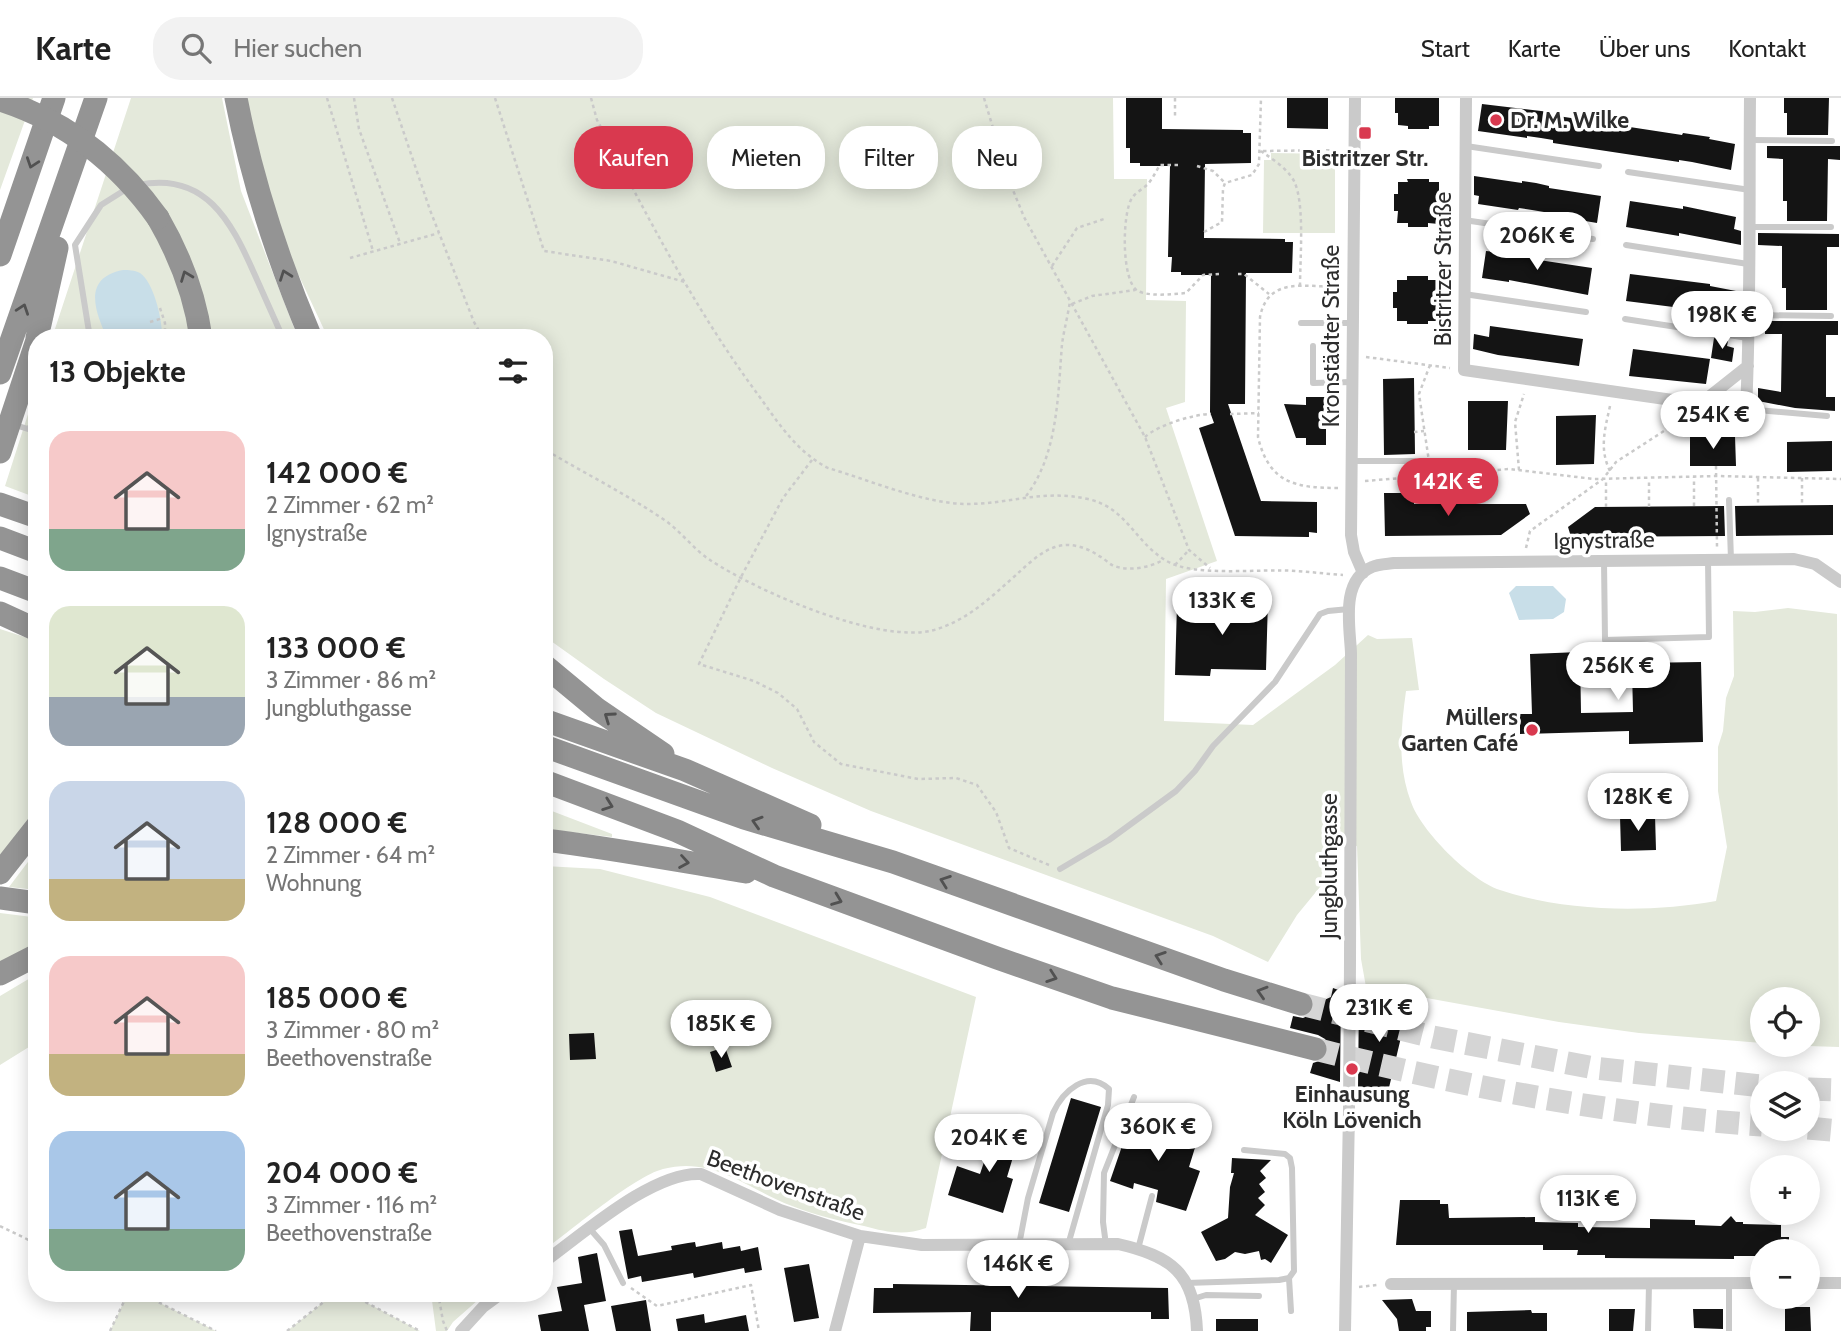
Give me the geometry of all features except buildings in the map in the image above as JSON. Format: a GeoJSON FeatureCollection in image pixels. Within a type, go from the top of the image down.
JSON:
{"type":"FeatureCollection","features":[{"type":"Feature","properties":{"kind":"highway"},"geometry":{"type":"LineString","coordinates":[[0,255],[54,98]]}},
{"type":"Feature","properties":{"kind":"highway"},"geometry":{"type":"LineString","coordinates":[[0,373],[96,98]]}},
{"type":"Feature","properties":{"kind":"highway"},"geometry":{"type":"LineString","coordinates":[[236,98],[246,152],[277,253],[307,329]]}},
{"type":"Feature","properties":{"kind":"highway"},"geometry":{"type":"LineString","coordinates":[[0,100],[46,119],[94,149],[127,179],[158,218],[173,245],[192,290],[199,329]]}},
{"type":"Feature","properties":{"kind":"highway"},"geometry":{"type":"LineString","coordinates":[[39,329],[75,159]]}},
{"type":"Feature","properties":{"kind":"highway"},"geometry":{"type":"LineString","coordinates":[[0,452],[28,367]]}},
{"type":"Feature","properties":{"kind":"highway"},"geometry":{"type":"LineString","coordinates":[[3,505],[28,514]]}},
{"type":"Feature","properties":{"kind":"highway"},"geometry":{"type":"LineString","coordinates":[[0,538],[28,549]]}},
{"type":"Feature","properties":{"kind":"highway"},"geometry":{"type":"LineString","coordinates":[[0,578],[28,589]]}},
{"type":"Feature","properties":{"kind":"highway"},"geometry":{"type":"LineString","coordinates":[[0,612],[28,620]]}},
{"type":"Feature","properties":{"kind":"highway"},"geometry":{"type":"LineString","coordinates":[[0,612],[28,626]]}},
{"type":"Feature","properties":{"kind":"highway"},"geometry":{"type":"LineString","coordinates":[[553,672],[597,709],[685,770]]}},
{"type":"Feature","properties":{"kind":"highway"},"geometry":{"type":"LineString","coordinates":[[553,723],[685,770],[892,862]]}},
{"type":"Feature","properties":{"kind":"highway"},"geometry":{"type":"LineString","coordinates":[[553,749],[744,818],[892,862],[1211,975],[1301,1004]]}},
{"type":"Feature","properties":{"kind":"highway"},"geometry":{"type":"LineString","coordinates":[[553,784],[677,831],[774,876],[1112,998],[1315,1049]]}},
{"type":"Feature","properties":{"kind":"highway"},"geometry":{"type":"LineString","coordinates":[[0,873],[28,837]]}},
{"type":"Feature","properties":{"kind":"highway"},"geometry":{"type":"LineString","coordinates":[[553,840],[617,848],[670,860],[774,876]]}},
{"type":"Feature","properties":{"kind":"highway"},"geometry":{"type":"LineString","coordinates":[[7,900],[28,902]]}},
{"type":"Feature","properties":{"kind":"highway"},"geometry":{"type":"LineString","coordinates":[[0,974],[28,960]]}},
{"type":"Feature","properties":{"kind":"street","name":"Kronstädter Straße"},"geometry":{"type":"LineString","coordinates":[[1355,98],[1351,535],[1359,577]]}},
{"type":"Feature","properties":{"kind":"street","name":"Bistritzer Straße"},"geometry":{"type":"LineString","coordinates":[[1465,98],[1464,370],[1746,409]]}},
{"type":"Feature","properties":{"kind":"street"},"geometry":{"type":"LineString","coordinates":[[1746,409],[1750,264],[1750,98]]}},
{"type":"Feature","properties":{"kind":"street"},"geometry":{"type":"LineString","coordinates":[[1697,404],[1748,366]]}},
{"type":"Feature","properties":{"kind":"street","name":"Ignystraße"},"geometry":{"type":"LineString","coordinates":[[1359,577],[1371,567],[1394,563],[1718,560],[1807,561],[1841,582]]}},
{"type":"Feature","properties":{"kind":"street","name":"Jungbluthgasse"},"geometry":{"type":"LineString","coordinates":[[1345,1331],[1350,962],[1349,609],[1352,590],[1359,577]]}},
{"type":"Feature","properties":{"kind":"street","name":"Beethovenstraße"},"geometry":{"type":"LineString","coordinates":[[553,1256],[659,1182],[688,1173],[714,1178],[780,1210],[860,1236],[922,1245],[1106,1244],[1138,1249],[1171,1263],[1185,1283],[1197,1331]]}},
{"type":"Feature","properties":{"kind":"street"},"geometry":{"type":"LineString","coordinates":[[835,1331],[860,1236]]}},
{"type":"Feature","properties":{"kind":"street"},"geometry":{"type":"LineString","coordinates":[[1391,1284],[1750,1283]]}},
{"type":"Feature","properties":{"kind":"street"},"geometry":{"type":"LineString","coordinates":[[1820,1283],[1841,1283]]}},
{"type":"Feature","properties":{"kind":"street"},"geometry":{"type":"LineString","coordinates":[[461,1331],[490,1302]]}},
{"type":"Feature","properties":{"kind":"lane"},"geometry":{"type":"LineString","coordinates":[[1750,140],[1832,141]]}},
{"type":"Feature","properties":{"kind":"lane"},"geometry":{"type":"LineString","coordinates":[[1465,146],[1600,166]]}},
{"type":"Feature","properties":{"kind":"lane"},"geometry":{"type":"LineString","coordinates":[[1628,172],[1750,190]]}},
{"type":"Feature","properties":{"kind":"lane"},"geometry":{"type":"LineString","coordinates":[[89,329],[75,245],[101,205],[117,193],[141,184],[155,183],[186,187],[201,194],[231,225],[279,329]]}},
{"type":"Feature","properties":{"kind":"lane"},"geometry":{"type":"LineString","coordinates":[[1464,220],[1593,239]]}},
{"type":"Feature","properties":{"kind":"lane"},"geometry":{"type":"LineString","coordinates":[[1750,227],[1831,227]]}},
{"type":"Feature","properties":{"kind":"lane"},"geometry":{"type":"LineString","coordinates":[[67,242],[75,245]]}},
{"type":"Feature","properties":{"kind":"lane"},"geometry":{"type":"LineString","coordinates":[[1626,244],[1750,264]]}},
{"type":"Feature","properties":{"kind":"lane"},"geometry":{"type":"LineString","coordinates":[[1464,294],[1587,312]]}},
{"type":"Feature","properties":{"kind":"lane"},"geometry":{"type":"LineString","coordinates":[[1749,315],[1831,316]]}},
{"type":"Feature","properties":{"kind":"lane"},"geometry":{"type":"LineString","coordinates":[[1625,318],[1749,338]]}},
{"type":"Feature","properties":{"kind":"lane"},"geometry":{"type":"LineString","coordinates":[[1301,323],[1353,323]]}},
{"type":"Feature","properties":{"kind":"lane"},"geometry":{"type":"LineString","coordinates":[[1313,346],[1313,383],[1352,383]]}},
{"type":"Feature","properties":{"kind":"lane"},"geometry":{"type":"LineString","coordinates":[[1746,409],[1828,416]]}},
{"type":"Feature","properties":{"kind":"lane"},"geometry":{"type":"LineString","coordinates":[[10,424],[28,429]]}},
{"type":"Feature","properties":{"kind":"lane"},"geometry":{"type":"LineString","coordinates":[[1352,461],[1414,461]]}},
{"type":"Feature","properties":{"kind":"lane"},"geometry":{"type":"LineString","coordinates":[[1604,561],[1605,640],[1709,637],[1718,560],[1729,500]]}},
{"type":"Feature","properties":{"kind":"lane"},"geometry":{"type":"LineString","coordinates":[[1060,869],[1109,840],[1176,791],[1213,746],[1275,682],[1320,614],[1349,609]]}},
{"type":"Feature","properties":{"kind":"lane"},"geometry":{"type":"LineString","coordinates":[[1019,1245],[1028,1198],[1053,1112],[1059,1100],[1069,1090],[1081,1082],[1093,1080],[1102,1083],[1108,1089],[1109,1096],[1105,1119],[1068,1245]]}},
{"type":"Feature","properties":{"kind":"lane"},"geometry":{"type":"LineString","coordinates":[[1106,1244],[1104,1174],[1133,1097]]}},
{"type":"Feature","properties":{"kind":"lane"},"geometry":{"type":"LineString","coordinates":[[1244,1150],[1285,1154],[1290,1158],[1294,1271],[1289,1278],[1291,1311]]}},
{"type":"Feature","properties":{"kind":"lane"},"geometry":{"type":"LineString","coordinates":[[1138,1249],[1152,1196]]}},
{"type":"Feature","properties":{"kind":"lane"},"geometry":{"type":"LineString","coordinates":[[590,1229],[604,1245],[623,1283]]}},
{"type":"Feature","properties":{"kind":"lane"},"geometry":{"type":"LineString","coordinates":[[1185,1283],[1289,1278]]}},
{"type":"Feature","properties":{"kind":"lane"},"geometry":{"type":"LineString","coordinates":[[1453,1331],[1454,1283]]}},
{"type":"Feature","properties":{"kind":"lane"},"geometry":{"type":"LineString","coordinates":[[1648,1331],[1650,1283]]}},
{"type":"Feature","properties":{"kind":"lane"},"geometry":{"type":"LineString","coordinates":[[1729,1283],[1729,1331]]}},
{"type":"Feature","properties":{"kind":"lane"},"geometry":{"type":"LineString","coordinates":[[1191,1299],[1206,1295],[1259,1296]]}},
{"type":"Feature","properties":{"kind":"path"},"geometry":{"type":"LineString","coordinates":[[327,98],[373,251]]}},
{"type":"Feature","properties":{"kind":"path"},"geometry":{"type":"LineString","coordinates":[[354,98],[359,129],[400,243]]}},
{"type":"Feature","properties":{"kind":"path"},"geometry":{"type":"LineString","coordinates":[[392,98],[439,233],[478,329]]}},
{"type":"Feature","properties":{"kind":"path"},"geometry":{"type":"LineString","coordinates":[[495,98],[544,251],[611,261],[685,282]]}},
{"type":"Feature","properties":{"kind":"path"},"geometry":{"type":"LineString","coordinates":[[591,98],[597,120],[660,241],[731,358],[786,432],[812,460],[828,468],[946,502],[967,504],[1026,496],[1071,496],[1098,501],[1118,512],[1163,559],[1175,565],[1213,570],[1296,570],[1359,577]]}},
{"type":"Feature","properties":{"kind":"path"},"geometry":{"type":"LineString","coordinates":[[984,98],[1013,192],[1146,437],[1189,550],[1202,564],[1213,570]]}},
{"type":"Feature","properties":{"kind":"path"},"geometry":{"type":"LineString","coordinates":[[1175,98],[1175,116]]}},
{"type":"Feature","properties":{"kind":"path"},"geometry":{"type":"LineString","coordinates":[[1225,183],[1252,175],[1259,164],[1261,98]]}},
{"type":"Feature","properties":{"kind":"path"},"geometry":{"type":"LineString","coordinates":[[1261,151],[1354,150]]}},
{"type":"Feature","properties":{"kind":"path"},"geometry":{"type":"LineString","coordinates":[[1261,151],[1284,169],[1294,181],[1299,204],[1300,287]]}},
{"type":"Feature","properties":{"kind":"path"},"geometry":{"type":"LineString","coordinates":[[1178,165],[1160,165],[1149,183],[1133,196],[1129,205],[1125,253],[1130,284],[1142,293],[1186,293],[1203,275],[1219,274]]}},
{"type":"Feature","properties":{"kind":"path"},"geometry":{"type":"LineString","coordinates":[[1197,166],[1213,171],[1225,183]]}},
{"type":"Feature","properties":{"kind":"path"},"geometry":{"type":"LineString","coordinates":[[1204,232],[1222,222],[1225,183]]}},
{"type":"Feature","properties":{"kind":"path"},"geometry":{"type":"LineString","coordinates":[[1052,267],[1077,229],[1104,219]]}},
{"type":"Feature","properties":{"kind":"path"},"geometry":{"type":"LineString","coordinates":[[350,258],[439,233]]}},
{"type":"Feature","properties":{"kind":"path"},"geometry":{"type":"LineString","coordinates":[[1238,274],[1244,274],[1269,294]]}},
{"type":"Feature","properties":{"kind":"path"},"geometry":{"type":"LineString","coordinates":[[1353,287],[1278,288],[1269,294],[1262,305],[1258,437],[1262,452],[1279,476],[1303,486],[1352,485],[1518,470],[1604,479],[1716,476],[1841,479]]}},
{"type":"Feature","properties":{"kind":"path"},"geometry":{"type":"LineString","coordinates":[[1071,303],[1092,296],[1135,290]]}},
{"type":"Feature","properties":{"kind":"path"},"geometry":{"type":"LineString","coordinates":[[1026,496],[1046,455],[1055,418],[1063,341],[1071,303]]}},
{"type":"Feature","properties":{"kind":"path"},"geometry":{"type":"LineString","coordinates":[[160,308],[165,329]]}},
{"type":"Feature","properties":{"kind":"path"},"geometry":{"type":"LineString","coordinates":[[149,323],[164,317]]}},
{"type":"Feature","properties":{"kind":"path"},"geometry":{"type":"LineString","coordinates":[[1352,356],[1370,356],[1464,370]]}},
{"type":"Feature","properties":{"kind":"path"},"geometry":{"type":"LineString","coordinates":[[1430,366],[1419,394],[1431,477]]}},
{"type":"Feature","properties":{"kind":"path"},"geometry":{"type":"LineString","coordinates":[[1518,470],[1515,426],[1527,379]]}},
{"type":"Feature","properties":{"kind":"path"},"geometry":{"type":"LineString","coordinates":[[1609,471],[1604,460],[1603,441],[1614,392]]}},
{"type":"Feature","properties":{"kind":"path"},"geometry":{"type":"LineString","coordinates":[[1414,400],[1420,401]]}},
{"type":"Feature","properties":{"kind":"path"},"geometry":{"type":"LineString","coordinates":[[1523,562],[1530,531],[1604,479],[1616,462],[1694,411],[1697,404]]}},
{"type":"Feature","properties":{"kind":"path"},"geometry":{"type":"LineString","coordinates":[[1230,414],[1259,413]]}},
{"type":"Feature","properties":{"kind":"path"},"geometry":{"type":"LineString","coordinates":[[1146,437],[1157,429],[1211,414]]}},
{"type":"Feature","properties":{"kind":"path"},"geometry":{"type":"LineString","coordinates":[[1508,426],[1515,426]]}},
{"type":"Feature","properties":{"kind":"path"},"geometry":{"type":"LineString","coordinates":[[1414,432],[1424,431]]}},
{"type":"Feature","properties":{"kind":"path"},"geometry":{"type":"LineString","coordinates":[[1596,441],[1603,441]]}},
{"type":"Feature","properties":{"kind":"path"},"geometry":{"type":"LineString","coordinates":[[553,454],[664,520],[709,560],[767,591],[818,611],[874,628],[906,633],[930,631],[967,616],[1030,562],[1055,547],[1079,545],[1113,566],[1122,567],[1152,566],[1163,559]]}},
{"type":"Feature","properties":{"kind":"path"},"geometry":{"type":"LineString","coordinates":[[812,460],[783,498],[699,664],[754,681],[778,693],[797,709],[814,742],[841,764],[918,779],[956,778],[977,785],[996,812],[1009,848],[1060,869]]}},
{"type":"Feature","properties":{"kind":"path"},"geometry":{"type":"LineString","coordinates":[[1716,466],[1718,560]]}},
{"type":"Feature","properties":{"kind":"path"},"geometry":{"type":"LineString","coordinates":[[1811,471],[1811,478]]}},
{"type":"Feature","properties":{"kind":"path"},"geometry":{"type":"LineString","coordinates":[[1694,477],[1694,506]]}},
{"type":"Feature","properties":{"kind":"path"},"geometry":{"type":"LineString","coordinates":[[1649,478],[1649,507]]}},
{"type":"Feature","properties":{"kind":"path"},"geometry":{"type":"LineString","coordinates":[[1758,478],[1758,506]]}},
{"type":"Feature","properties":{"kind":"path"},"geometry":{"type":"LineString","coordinates":[[1802,478],[1802,506]]}},
{"type":"Feature","properties":{"kind":"path"},"geometry":{"type":"LineString","coordinates":[[1604,479],[1606,507]]}},
{"type":"Feature","properties":{"kind":"path"},"geometry":{"type":"LineString","coordinates":[[1175,565],[1189,550]]}},
{"type":"Feature","properties":{"kind":"path"},"geometry":{"type":"LineString","coordinates":[[0,1226],[28,1240]]}},
{"type":"Feature","properties":{"kind":"path"},"geometry":{"type":"LineString","coordinates":[[623,1283],[657,1306],[751,1285],[758,1331]]}},
{"type":"Feature","properties":{"kind":"path"},"geometry":{"type":"LineString","coordinates":[[1345,1288],[1391,1284]]}},
{"type":"Feature","properties":{"kind":"path"},"geometry":{"type":"LineString","coordinates":[[110,1331],[124,1302]]}},
{"type":"Feature","properties":{"kind":"path"},"geometry":{"type":"LineString","coordinates":[[158,1302],[216,1331]]}},
{"type":"Feature","properties":{"kind":"path"},"geometry":{"type":"LineString","coordinates":[[287,1331],[325,1302]]}},
{"type":"Feature","properties":{"kind":"path"},"geometry":{"type":"LineString","coordinates":[[365,1302],[421,1331]]}},
{"type":"Feature","properties":{"kind":"path"},"geometry":{"type":"LineString","coordinates":[[440,1302],[447,1331]]}},
{"type":"Feature","properties":{"kind":"shaded area"},"geometry":{"type":"Polygon","coordinates":[[[0,98],[33,98],[0,190],[0,98]]]}},
{"type":"Feature","properties":{"kind":"shaded area"},"geometry":{"type":"Polygon","coordinates":[[[131,98],[222,98],[241,191],[295,329],[55,329],[131,98]]]}},
{"type":"Feature","properties":{"kind":"shaded area"},"geometry":{"type":"Polygon","coordinates":[[[247,98],[1113,98],[1114,179],[1147,179],[1146,300],[1186,301],[1185,402],[1166,408],[1217,561],[1166,579],[1164,721],[1253,725],[1335,665],[1368,635],[1377,639],[1412,638],[1419,690],[1406,691],[1404,705],[1401,747],[1407,788],[1416,814],[1425,827],[1461,865],[1488,885],[1551,903],[1636,909],[1716,901],[1727,847],[1718,791],[1718,747],[1723,731],[1726,698],[1734,676],[1733,611],[1755,612],[1788,608],[1837,614],[1839,1047],[1820,1046],[1820,987],[1750,987],[1750,1042],[1639,1033],[1559,1022],[1366,987],[1361,959],[1357,846],[1342,844],[1334,870],[1297,915],[1268,962],[1213,936],[871,811],[656,713],[553,642],[553,329],[324,329],[286,248],[258,153],[247,98]]]}},
{"type":"Feature","properties":{"kind":"shaded area"},"geometry":{"type":"Polygon","coordinates":[[[1271,153],[1335,154],[1335,233],[1263,233],[1264,160],[1271,160],[1271,153]]]}},
{"type":"Feature","properties":{"kind":"shaded area"},"geometry":{"type":"Polygon","coordinates":[[[28,414],[28,495],[5,486],[28,414]]]}},
{"type":"Feature","properties":{"kind":"shaded area"},"geometry":{"type":"Polygon","coordinates":[[[0,629],[28,638],[28,820],[0,856],[0,629]]]}},
{"type":"Feature","properties":{"kind":"shaded area"},"geometry":{"type":"Polygon","coordinates":[[[553,811],[612,834],[612,837],[553,830],[553,811]]]}},
{"type":"Feature","properties":{"kind":"shaded area"},"geometry":{"type":"Polygon","coordinates":[[[28,862],[28,889],[9,887],[28,862]]]}},
{"type":"Feature","properties":{"kind":"shaded area"},"geometry":{"type":"Polygon","coordinates":[[[553,866],[600,869],[710,897],[976,997],[926,1228],[895,1232],[836,1220],[792,1206],[730,1176],[699,1167],[682,1166],[650,1174],[553,1243],[553,866]]]}},
{"type":"Feature","properties":{"kind":"shaded area"},"geometry":{"type":"Polygon","coordinates":[[[0,913],[28,916],[28,947],[0,964],[0,913]]]}},
{"type":"Feature","properties":{"kind":"shaded area"},"geometry":{"type":"Polygon","coordinates":[[[28,979],[28,1048],[0,1065],[0,996],[28,979]]]}},
{"type":"Feature","properties":{"kind":"shaded area"},"geometry":{"type":"Polygon","coordinates":[[[124,1302],[158,1302],[216,1331],[110,1331],[124,1302]]]}},
{"type":"Feature","properties":{"kind":"shaded area"},"geometry":{"type":"Polygon","coordinates":[[[324,1302],[365,1302],[420,1331],[287,1331],[324,1302]]]}},
{"type":"Feature","properties":{"kind":"shaded area"},"geometry":{"type":"Polygon","coordinates":[[[432,1302],[476,1302],[447,1331],[436,1331],[432,1302]]]}},
{"type":"Feature","properties":{"kind":"water"},"geometry":{"type":"Polygon","coordinates":[[[123,270],[134,271],[145,278],[153,293],[161,329],[104,329],[95,297],[102,280],[123,270]]]}},
{"type":"Feature","properties":{"kind":"water"},"geometry":{"type":"Polygon","coordinates":[[[1516,586],[1553,586],[1566,599],[1564,612],[1553,619],[1519,620],[1509,593],[1516,586]]]}},
{"type":"Feature","properties":{"kind":"tunnel"},"geometry":{"type":"LineString","coordinates":[[1301,1004],[1433,1037],[1594,1068],[1750,1085]]}},
{"type":"Feature","properties":{"kind":"tunnel"},"geometry":{"type":"LineString","coordinates":[[1315,1049],[1537,1097],[1649,1114],[1750,1124]]}},
{"type":"Feature","properties":{"kind":"tunnel"},"geometry":{"type":"LineString","coordinates":[[1820,1089],[1841,1090]]}},
{"type":"Feature","properties":{"kind":"tunnel"},"geometry":{"type":"LineString","coordinates":[[1820,1129],[1841,1131]]}},
{"type":"Feature","properties":{"kind":"place","name":"Dr. M. Wilke"},"geometry":{"type":"Point","coordinates":[1496,120]}},
{"type":"Feature","properties":{"kind":"place","name":"Bistritzer Str."},"geometry":{"type":"Point","coordinates":[1365,133]}},
{"type":"Feature","properties":{"kind":"place","name":"Müllers Garten Café"},"geometry":{"type":"Point","coordinates":[1532,730]}},
{"type":"Feature","properties":{"kind":"place","name":"Einhausung Köln Lövenich"},"geometry":{"type":"Point","coordinates":[1352,1069]}}]}
